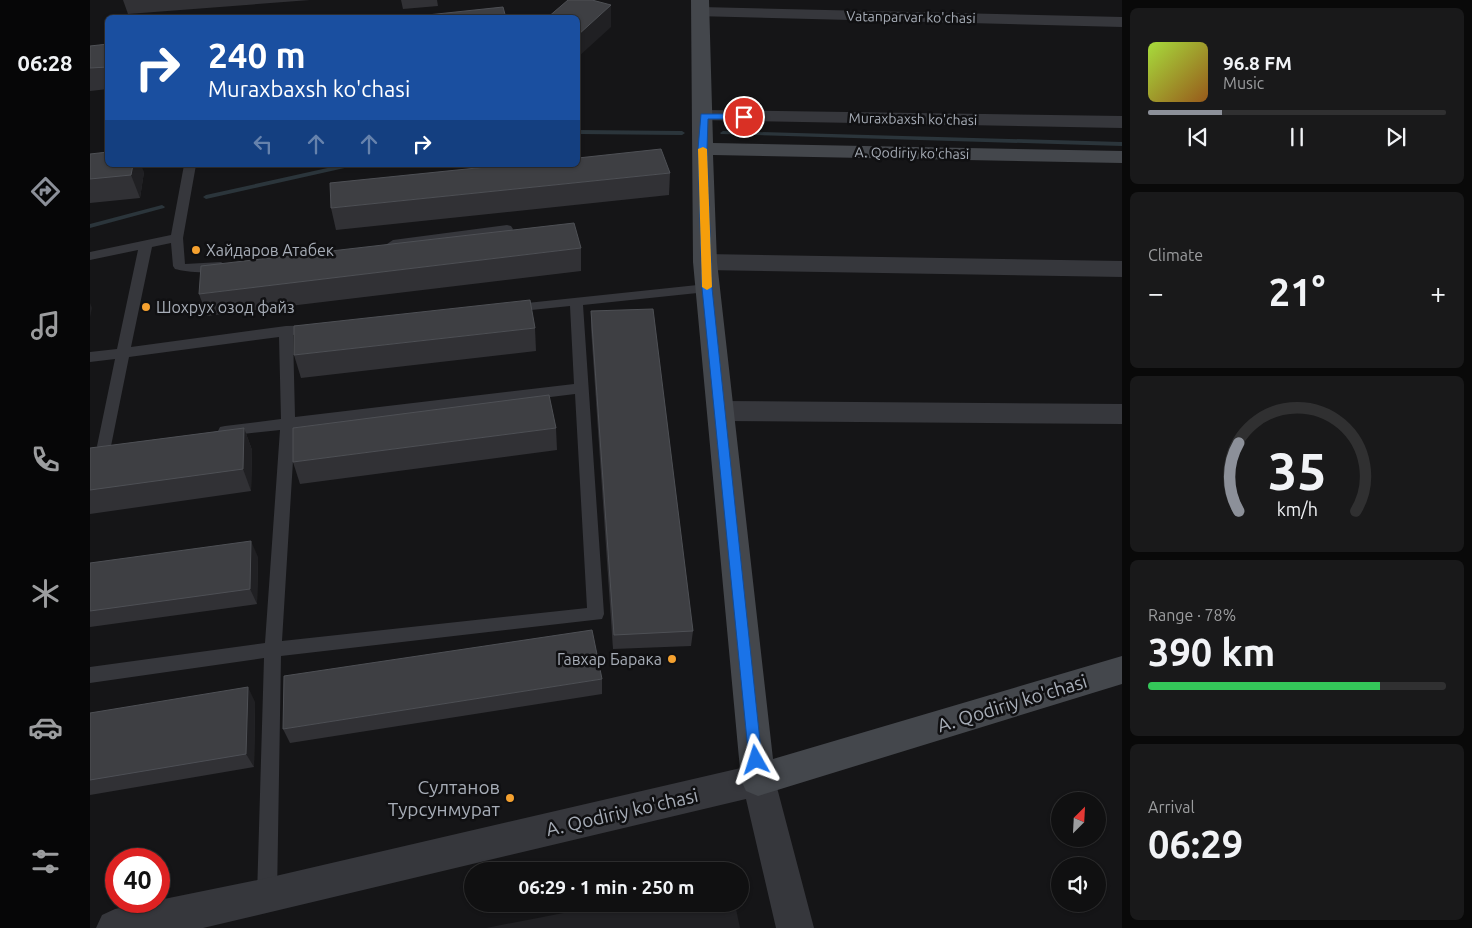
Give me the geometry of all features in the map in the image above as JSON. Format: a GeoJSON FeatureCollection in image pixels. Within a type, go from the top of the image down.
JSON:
{"type":"FeatureCollection","features":[{"type":"Feature","properties":{"kind":"street","name":"Vatanparvar ko'chasi"},"geometry":{"type":"LineString","coordinates":[[700,6],[1122,22]]}},
{"type":"Feature","properties":{"kind":"street"},"geometry":{"type":"LineString","coordinates":[[700,6],[704,116],[702,149],[707,288],[758,780],[795,928]]}},
{"type":"Feature","properties":{"kind":"street","name":"Muraxbaxsh ko'chasi"},"geometry":{"type":"LineString","coordinates":[[704,116],[1122,122]]}},
{"type":"Feature","properties":{"kind":"street","name":"A. Qodiriy ko'chasi"},"geometry":{"type":"LineString","coordinates":[[702,149],[1122,157]]}},
{"type":"Feature","properties":{"kind":"street"},"geometry":{"type":"LineString","coordinates":[[705,262],[1122,269]]}},
{"type":"Feature","properties":{"kind":"street"},"geometry":{"type":"LineString","coordinates":[[720,411],[1122,414]]}},
{"type":"Feature","properties":{"kind":"street","name":"A. Qodiriy ko'chasi"},"geometry":{"type":"LineString","coordinates":[[115,928],[267,896],[758,780],[1122,670]]}},
{"type":"Feature","properties":{"kind":"lane"},"geometry":{"type":"LineString","coordinates":[[190,167],[177,238],[179,266],[190,270],[230,264]]}},
{"type":"Feature","properties":{"kind":"lane"},"geometry":{"type":"LineString","coordinates":[[379,246],[507,229]]}},
{"type":"Feature","properties":{"kind":"lane"},"geometry":{"type":"LineString","coordinates":[[90,256],[177,238]]}},
{"type":"Feature","properties":{"kind":"lane"},"geometry":{"type":"LineString","coordinates":[[124,444],[97,447],[124,353],[146,244]]}},
{"type":"Feature","properties":{"kind":"lane"},"geometry":{"type":"LineString","coordinates":[[500,310],[707,288]]}},
{"type":"Feature","properties":{"kind":"lane"},"geometry":{"type":"LineString","coordinates":[[90,674],[273,649],[596,614],[580,388],[576,302]]}},
{"type":"Feature","properties":{"kind":"lane"},"geometry":{"type":"LineString","coordinates":[[90,357],[326,327]]}},
{"type":"Feature","properties":{"kind":"lane"},"geometry":{"type":"LineString","coordinates":[[267,896],[273,649],[288,424],[286,331]]}},
{"type":"Feature","properties":{"kind":"lane"},"geometry":{"type":"LineString","coordinates":[[211,433],[580,388]]}},
{"type":"Feature","properties":{"kind":"shaded area"},"geometry":{"type":"Polygon","coordinates":[[[569,912],[737,912],[740,928],[486,928],[569,912]]]}},
{"type":"Feature","properties":{"kind":"building"},"geometry":{"type":"Polygon","coordinates":[[[568,0],[592,0],[611,5],[580,33],[580,15],[550,15],[568,0]]]}},
{"type":"Feature","properties":{"kind":"building"},"geometry":{"type":"Polygon","coordinates":[[[503,7],[505,15],[427,15],[503,7]]]}},
{"type":"Feature","properties":{"kind":"building"},"geometry":{"type":"Polygon","coordinates":[[[105,44],[105,67],[90,68],[90,46],[105,44]]]}},
{"type":"Feature","properties":{"kind":"building"},"geometry":{"type":"Polygon","coordinates":[[[661,149],[670,173],[331,208],[330,183],[486,167],[580,167],[580,158],[661,149]]]}},
{"type":"Feature","properties":{"kind":"building"},"geometry":{"type":"Polygon","coordinates":[[[105,152],[105,167],[133,167],[131,175],[90,179],[90,154],[105,152]]]}},
{"type":"Feature","properties":{"kind":"building"},"geometry":{"type":"Polygon","coordinates":[[[574,223],[581,248],[199,294],[201,266],[574,223]]]}},
{"type":"Feature","properties":{"kind":"building"},"geometry":{"type":"Polygon","coordinates":[[[530,300],[535,328],[294,355],[294,326],[530,300]]]}},
{"type":"Feature","properties":{"kind":"building"},"geometry":{"type":"Polygon","coordinates":[[[653,309],[693,631],[614,635],[591,311],[653,309]]]}},
{"type":"Feature","properties":{"kind":"building"},"geometry":{"type":"Polygon","coordinates":[[[549,395],[556,428],[293,462],[293,428],[549,395]]]}},
{"type":"Feature","properties":{"kind":"building"},"geometry":{"type":"Polygon","coordinates":[[[244,428],[243,469],[90,490],[90,448],[244,428]]]}},
{"type":"Feature","properties":{"kind":"building"},"geometry":{"type":"Polygon","coordinates":[[[251,541],[250,589],[90,611],[90,563],[251,541]]]}},
{"type":"Feature","properties":{"kind":"building"},"geometry":{"type":"Polygon","coordinates":[[[592,630],[602,679],[283,729],[284,676],[592,630]]]}},
{"type":"Feature","properties":{"kind":"building"},"geometry":{"type":"Polygon","coordinates":[[[248,687],[246,754],[90,780],[90,713],[248,687]]]}},
{"type":"Feature","properties":{"kind":"waterway"},"geometry":{"type":"LineString","coordinates":[[580,132],[682,133]]}},
{"type":"Feature","properties":{"kind":"waterway"},"geometry":{"type":"LineString","coordinates":[[723,133],[1122,144]]}},
{"type":"Feature","properties":{"kind":"waterway"},"geometry":{"type":"LineString","coordinates":[[206,197],[340,167]]}},
{"type":"Feature","properties":{"kind":"waterway"},"geometry":{"type":"LineString","coordinates":[[90,226],[162,207]]}},
{"type":"Feature","properties":{"kind":"slow traffic"},"geometry":{"type":"LineString","coordinates":[[703,149],[707,287]]}},
{"type":"Feature","properties":{"kind":"place","name":"Хайдаров Атабек"},"geometry":{"type":"Point","coordinates":[196,250]}},
{"type":"Feature","properties":{"kind":"place","name":"Шохрух озод файз"},"geometry":{"type":"Point","coordinates":[146,307]}},
{"type":"Feature","properties":{"kind":"place","name":"Гавхар Барака"},"geometry":{"type":"Point","coordinates":[672,659]}},
{"type":"Feature","properties":{"kind":"place","name":"Султанов Турсунмурат"},"geometry":{"type":"Point","coordinates":[510,798]}},
{"type":"Feature","properties":{"kind":"route"},"geometry":{"type":"LineString","coordinates":[[744,117],[704,116],[702,149],[707,288],[756,760]]}}]}
